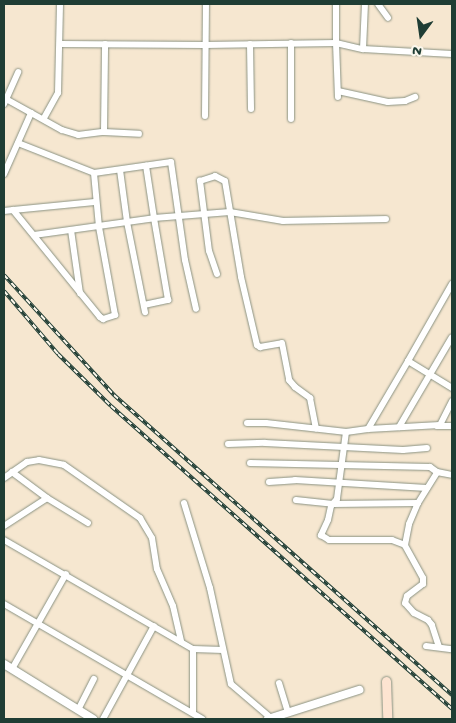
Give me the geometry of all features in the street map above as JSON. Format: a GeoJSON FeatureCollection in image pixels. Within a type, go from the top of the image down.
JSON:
{"type":"FeatureCollection","features":[{"type":"Feature","properties":{"kind":"main road"},"geometry":{"type":"LineString","coordinates":[[386,681],[387,719]]}},
{"type":"Feature","properties":{"kind":"street"},"geometry":{"type":"LineString","coordinates":[[44,118],[58,94],[60,4]]}},
{"type":"Feature","properties":{"kind":"street"},"geometry":{"type":"LineString","coordinates":[[205,116],[206,4]]}},
{"type":"Feature","properties":{"kind":"street"},"geometry":{"type":"LineString","coordinates":[[336,4],[338,94],[388,102],[405,101],[415,97]]}},
{"type":"Feature","properties":{"kind":"street"},"geometry":{"type":"LineString","coordinates":[[362,49],[365,4]]}},
{"type":"Feature","properties":{"kind":"street"},"geometry":{"type":"LineString","coordinates":[[378,4],[388,18]]}},
{"type":"Feature","properties":{"kind":"street"},"geometry":{"type":"LineString","coordinates":[[291,43],[291,119]]}},
{"type":"Feature","properties":{"kind":"street"},"geometry":{"type":"LineString","coordinates":[[60,44],[205,45],[336,43],[362,49],[452,54]]}},
{"type":"Feature","properties":{"kind":"street"},"geometry":{"type":"LineString","coordinates":[[104,132],[105,44]]}},
{"type":"Feature","properties":{"kind":"street"},"geometry":{"type":"LineString","coordinates":[[250,44],[252,109]]}},
{"type":"Feature","properties":{"kind":"street"},"geometry":{"type":"LineString","coordinates":[[18,72],[5,102],[44,118],[62,130],[78,135],[104,132],[140,134]]}},
{"type":"Feature","properties":{"kind":"street"},"geometry":{"type":"LineString","coordinates":[[4,174],[31,113]]}},
{"type":"Feature","properties":{"kind":"street"},"geometry":{"type":"LineString","coordinates":[[18,143],[94,173],[171,162],[185,260],[196,309]]}},
{"type":"Feature","properties":{"kind":"street"},"geometry":{"type":"LineString","coordinates":[[120,170],[127,222],[145,309],[168,300],[146,166]]}},
{"type":"Feature","properties":{"kind":"street"},"geometry":{"type":"LineString","coordinates":[[13,210],[103,319],[115,316],[95,202],[94,173]]}},
{"type":"Feature","properties":{"kind":"street"},"geometry":{"type":"LineString","coordinates":[[217,274],[209,250],[200,181],[215,176],[225,181],[241,277],[257,345],[260,347],[282,342],[289,380],[310,398],[316,428]]}},
{"type":"Feature","properties":{"kind":"street"},"geometry":{"type":"LineString","coordinates":[[4,211],[95,202]]}},
{"type":"Feature","properties":{"kind":"street"},"geometry":{"type":"LineString","coordinates":[[34,235],[203,213],[230,212],[283,221],[386,219]]}},
{"type":"Feature","properties":{"kind":"street"},"geometry":{"type":"LineString","coordinates":[[71,230],[80,293]]}},
{"type":"Feature","properties":{"kind":"street"},"geometry":{"type":"LineString","coordinates":[[368,429],[452,284]]}},
{"type":"Feature","properties":{"kind":"street"},"geometry":{"type":"LineString","coordinates":[[400,427],[452,337]]}},
{"type":"Feature","properties":{"kind":"street"},"geometry":{"type":"LineString","coordinates":[[408,361],[452,388]]}},
{"type":"Feature","properties":{"kind":"street"},"geometry":{"type":"LineString","coordinates":[[452,401],[440,425],[437,426],[452,426]]}},
{"type":"Feature","properties":{"kind":"street"},"geometry":{"type":"LineString","coordinates":[[247,423],[266,423],[346,432],[440,425]]}},
{"type":"Feature","properties":{"kind":"street"},"geometry":{"type":"LineString","coordinates":[[346,432],[338,498],[333,504],[321,535],[329,540],[392,540],[405,545]]}},
{"type":"Feature","properties":{"kind":"street"},"geometry":{"type":"LineString","coordinates":[[228,444],[265,443],[403,450],[427,448]]}},
{"type":"Feature","properties":{"kind":"street"},"geometry":{"type":"LineString","coordinates":[[4,478],[27,462],[39,460],[64,465],[140,518],[152,538],[157,569],[172,606],[181,642]]}},
{"type":"Feature","properties":{"kind":"street"},"geometry":{"type":"LineString","coordinates":[[250,463],[430,467],[437,472],[452,475]]}},
{"type":"Feature","properties":{"kind":"street"},"geometry":{"type":"LineString","coordinates":[[12,472],[47,498],[88,523]]}},
{"type":"Feature","properties":{"kind":"street"},"geometry":{"type":"LineString","coordinates":[[437,472],[418,503],[409,524],[405,545],[423,578],[423,584],[407,596],[405,603],[414,613],[428,620],[432,625],[439,647]]}},
{"type":"Feature","properties":{"kind":"street"},"geometry":{"type":"LineString","coordinates":[[269,482],[295,480],[427,488]]}},
{"type":"Feature","properties":{"kind":"street"},"geometry":{"type":"LineString","coordinates":[[4,526],[47,498]]}},
{"type":"Feature","properties":{"kind":"street"},"geometry":{"type":"LineString","coordinates":[[296,500],[333,504],[418,503]]}},
{"type":"Feature","properties":{"kind":"street"},"geometry":{"type":"LineString","coordinates":[[184,503],[210,588],[232,684],[269,719],[359,690]]}},
{"type":"Feature","properties":{"kind":"street"},"geometry":{"type":"LineString","coordinates":[[4,540],[66,574],[193,649],[223,650]]}},
{"type":"Feature","properties":{"kind":"street"},"geometry":{"type":"LineString","coordinates":[[12,669],[40,623],[66,574]]}},
{"type":"Feature","properties":{"kind":"street"},"geometry":{"type":"LineString","coordinates":[[4,604],[40,623],[202,719]]}},
{"type":"Feature","properties":{"kind":"street"},"geometry":{"type":"LineString","coordinates":[[104,719],[154,626]]}},
{"type":"Feature","properties":{"kind":"street"},"geometry":{"type":"LineString","coordinates":[[426,646],[452,649]]}},
{"type":"Feature","properties":{"kind":"street"},"geometry":{"type":"LineString","coordinates":[[193,649],[193,713]]}},
{"type":"Feature","properties":{"kind":"street"},"geometry":{"type":"LineString","coordinates":[[4,664],[93,719]]}},
{"type":"Feature","properties":{"kind":"street"},"geometry":{"type":"LineString","coordinates":[[78,710],[94,679]]}},
{"type":"Feature","properties":{"kind":"street"},"geometry":{"type":"LineString","coordinates":[[279,683],[288,713]]}},
{"type":"Feature","properties":{"kind":"railway"},"geometry":{"type":"LineString","coordinates":[[4,275],[114,395],[452,695]]}},
{"type":"Feature","properties":{"kind":"railway"},"geometry":{"type":"LineString","coordinates":[[4,291],[58,354],[111,406],[452,709]]}}]}
